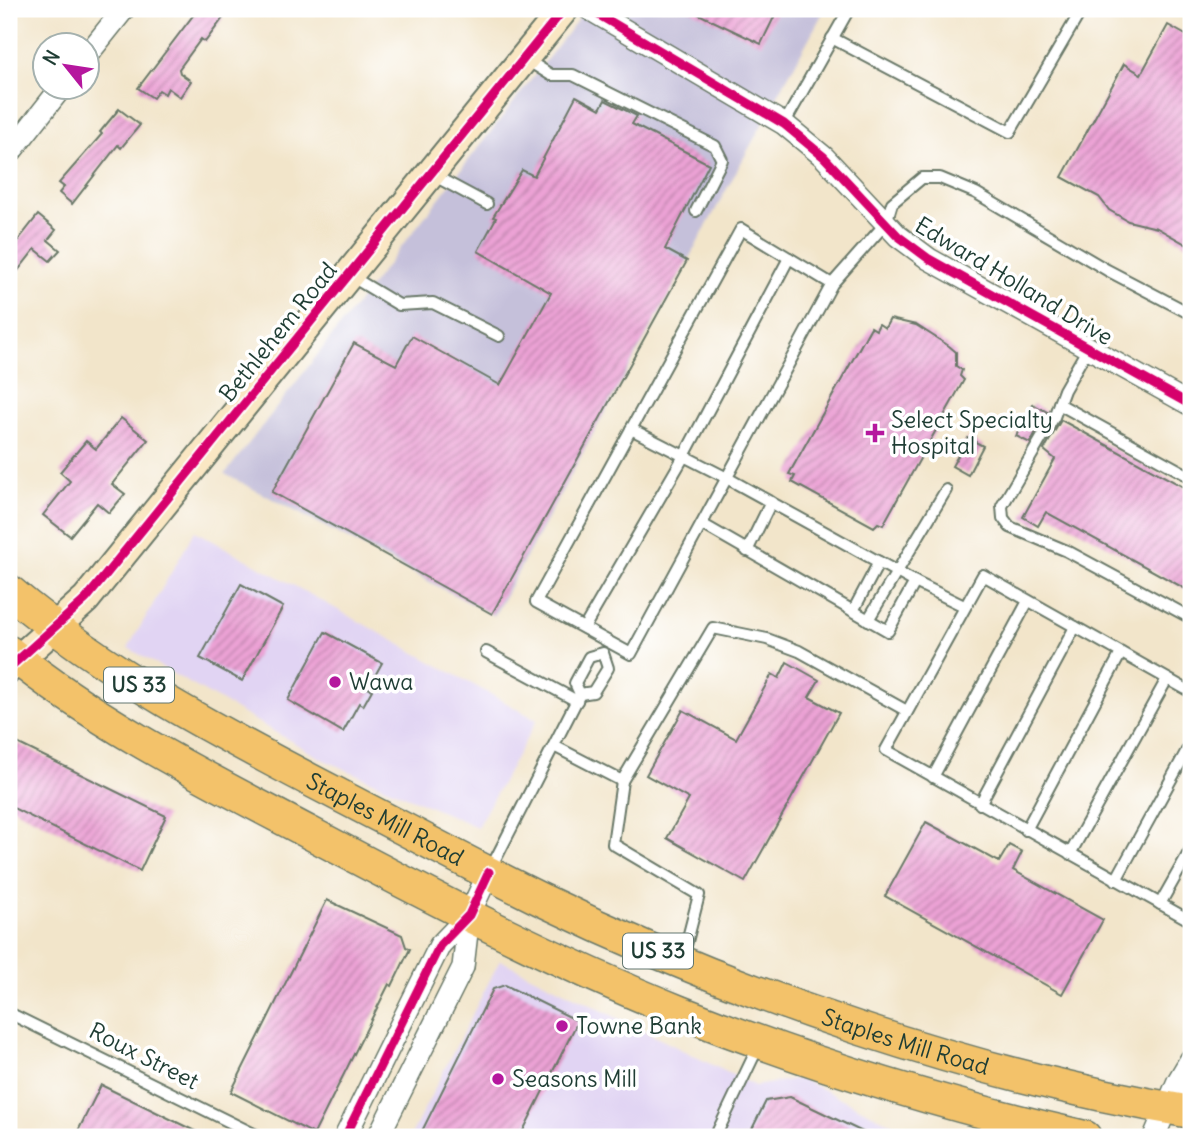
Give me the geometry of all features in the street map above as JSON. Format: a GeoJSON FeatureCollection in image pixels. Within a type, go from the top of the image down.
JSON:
{"type":"FeatureCollection","features":[{"type":"Feature","properties":{"kind":"main road","name":"Staples Mill Road"},"geometry":{"type":"LineString","coordinates":[[9,591],[103,662],[197,720],[489,873],[584,919],[747,988],[901,1040],[966,1060],[1178,1110]]}},
{"type":"Feature","properties":{"kind":"main road","name":"Staples Mill Road"},"geometry":{"type":"LineString","coordinates":[[12,660],[149,748],[469,915],[634,993],[761,1042],[936,1099],[1084,1137]]}},
{"type":"Feature","properties":{"kind":"street"},"geometry":{"type":"LineString","coordinates":[[102,36],[124,9]]}},
{"type":"Feature","properties":{"kind":"street","name":"Bethlehem Road"},"geometry":{"type":"LineString","coordinates":[[12,660],[56,629],[86,600],[564,9]]}},
{"type":"Feature","properties":{"kind":"street","name":"Edward Holland Drive"},"geometry":{"type":"LineString","coordinates":[[590,9],[784,124],[824,157],[886,223],[929,259],[1191,405]]}},
{"type":"Feature","properties":{"kind":"street"},"geometry":{"type":"LineString","coordinates":[[9,154],[50,102]]}},
{"type":"Feature","properties":{"kind":"street"},"geometry":{"type":"LineString","coordinates":[[345,1137],[440,945],[469,915],[489,873]]}},
{"type":"Feature","properties":{"kind":"street"},"geometry":{"type":"LineString","coordinates":[[378,1137],[463,967],[469,915]]}},
{"type":"Feature","properties":{"kind":"street"},"geometry":{"type":"LineString","coordinates":[[1154,1137],[1178,1110],[1191,1059]]}},
{"type":"Feature","properties":{"kind":"lane"},"geometry":{"type":"LineString","coordinates":[[784,124],[849,9]]}},
{"type":"Feature","properties":{"kind":"lane"},"geometry":{"type":"LineString","coordinates":[[832,38],[1010,132],[1082,9]]}},
{"type":"Feature","properties":{"kind":"lane"},"geometry":{"type":"LineString","coordinates":[[524,58],[551,75],[573,75],[715,146],[722,160],[696,211]]}},
{"type":"Feature","properties":{"kind":"lane"},"geometry":{"type":"LineString","coordinates":[[431,174],[487,204]]}},
{"type":"Feature","properties":{"kind":"lane"},"geometry":{"type":"LineString","coordinates":[[832,284],[741,229],[536,602],[631,654],[832,284],[886,223],[892,203],[922,178],[940,178],[976,193],[1107,270],[1191,314]]}},
{"type":"Feature","properties":{"kind":"lane"},"geometry":{"type":"LineString","coordinates":[[584,628],[684,456],[789,258]]}},
{"type":"Feature","properties":{"kind":"lane"},"geometry":{"type":"LineString","coordinates":[[349,275],[399,305],[433,303],[499,336]]}},
{"type":"Feature","properties":{"kind":"lane"},"geometry":{"type":"LineString","coordinates":[[1088,348],[1002,506],[1003,518],[1010,527],[1067,551],[1191,618]]}},
{"type":"Feature","properties":{"kind":"lane"},"geometry":{"type":"LineString","coordinates":[[1059,404],[1191,477]]}},
{"type":"Feature","properties":{"kind":"lane"},"geometry":{"type":"LineString","coordinates":[[631,429],[964,606]]}},
{"type":"Feature","properties":{"kind":"lane"},"geometry":{"type":"LineString","coordinates":[[868,620],[946,490]]}},
{"type":"Feature","properties":{"kind":"lane"},"geometry":{"type":"LineString","coordinates":[[747,551],[771,502]]}},
{"type":"Feature","properties":{"kind":"lane"},"geometry":{"type":"LineString","coordinates":[[702,524],[888,631],[915,582]]}},
{"type":"Feature","properties":{"kind":"lane"},"geometry":{"type":"LineString","coordinates":[[853,611],[879,562]]}},
{"type":"Feature","properties":{"kind":"lane"},"geometry":{"type":"LineString","coordinates":[[1191,692],[983,575],[886,750],[1191,921]]}},
{"type":"Feature","properties":{"kind":"lane"},"geometry":{"type":"LineString","coordinates":[[933,778],[1028,601]]}},
{"type":"Feature","properties":{"kind":"lane"},"geometry":{"type":"LineString","coordinates":[[980,804],[1075,627]]}},
{"type":"Feature","properties":{"kind":"lane"},"geometry":{"type":"LineString","coordinates":[[682,961],[699,895],[613,844],[622,781],[713,628],[767,639],[799,650],[907,711]]}},
{"type":"Feature","properties":{"kind":"lane"},"geometry":{"type":"LineString","coordinates":[[489,873],[579,697],[575,683],[589,657],[603,653],[609,642]]}},
{"type":"Feature","properties":{"kind":"lane"},"geometry":{"type":"LineString","coordinates":[[486,652],[579,697],[593,692],[608,668],[603,653]]}},
{"type":"Feature","properties":{"kind":"lane"},"geometry":{"type":"LineString","coordinates":[[1026,830],[1121,653]]}},
{"type":"Feature","properties":{"kind":"lane"},"geometry":{"type":"LineString","coordinates":[[1070,854],[1167,679]]}},
{"type":"Feature","properties":{"kind":"lane"},"geometry":{"type":"LineString","coordinates":[[1116,880],[1191,743]]}},
{"type":"Feature","properties":{"kind":"lane"},"geometry":{"type":"LineString","coordinates":[[554,746],[622,781]]}},
{"type":"Feature","properties":{"kind":"lane"},"geometry":{"type":"LineString","coordinates":[[1160,904],[1191,849]]}},
{"type":"Feature","properties":{"kind":"lane","name":"Roux Street"},"geometry":{"type":"LineString","coordinates":[[9,1013],[260,1137]]}},
{"type":"Feature","properties":{"kind":"lane"},"geometry":{"type":"LineString","coordinates":[[715,1137],[761,1042]]}},
{"type":"Feature","properties":{"kind":"shaded area"},"geometry":{"type":"Polygon","coordinates":[[[586,9],[825,9],[494,616],[225,474],[586,9]]]}},
{"type":"Feature","properties":{"kind":"shaded area"},"geometry":{"type":"Polygon","coordinates":[[[195,531],[537,720],[477,827],[324,760],[128,648],[195,531]]]}},
{"type":"Feature","properties":{"kind":"shaded area"},"geometry":{"type":"Polygon","coordinates":[[[500,960],[755,1086],[800,1078],[918,1137],[410,1137],[500,960]]]}},
{"type":"Feature","properties":{"kind":"building"},"geometry":{"type":"Polygon","coordinates":[[[198,9],[210,9],[223,18],[205,42],[201,39],[179,69],[180,73],[191,81],[180,97],[168,88],[165,94],[159,90],[153,98],[138,88],[198,9]]]}},
{"type":"Feature","properties":{"kind":"building"},"geometry":{"type":"Polygon","coordinates":[[[688,9],[778,9],[761,44],[688,9]]]}},
{"type":"Feature","properties":{"kind":"building"},"geometry":{"type":"Polygon","coordinates":[[[1168,25],[1191,38],[1191,247],[1157,228],[1128,221],[1109,210],[1099,197],[1062,177],[1124,64],[1141,74],[1168,25]]]}},
{"type":"Feature","properties":{"kind":"building"},"geometry":{"type":"Polygon","coordinates":[[[576,96],[600,109],[605,100],[637,116],[632,124],[709,164],[665,249],[687,261],[492,614],[272,492],[354,343],[396,365],[412,336],[500,385],[551,293],[478,251],[496,218],[493,217],[522,170],[534,176],[576,96]]]}},
{"type":"Feature","properties":{"kind":"building"},"geometry":{"type":"Polygon","coordinates":[[[119,109],[140,125],[121,148],[118,145],[72,204],[59,193],[64,187],[59,183],[102,134],[100,132],[119,109]]]}},
{"type":"Feature","properties":{"kind":"building"},"geometry":{"type":"Polygon","coordinates":[[[38,215],[56,230],[48,240],[60,250],[50,261],[35,249],[9,282],[9,252],[38,215]]]}},
{"type":"Feature","properties":{"kind":"building"},"geometry":{"type":"Polygon","coordinates":[[[890,319],[916,325],[949,346],[956,352],[956,366],[962,370],[960,376],[964,380],[883,525],[878,523],[874,527],[792,482],[795,476],[789,474],[871,327],[876,330],[879,324],[885,328],[890,319]]]}},
{"type":"Feature","properties":{"kind":"building"},"geometry":{"type":"Polygon","coordinates":[[[1033,404],[1047,412],[1030,443],[1016,436],[1033,404]]]}},
{"type":"Feature","properties":{"kind":"building"},"geometry":{"type":"Polygon","coordinates":[[[121,418],[148,440],[112,484],[125,494],[109,513],[97,503],[70,536],[43,515],[70,481],[60,472],[86,441],[96,449],[121,418]]]}},
{"type":"Feature","properties":{"kind":"building"},"geometry":{"type":"Polygon","coordinates":[[[1061,420],[1191,491],[1191,592],[1046,512],[1038,526],[1023,517],[1055,459],[1044,450],[1061,420]]]}},
{"type":"Feature","properties":{"kind":"building"},"geometry":{"type":"Polygon","coordinates":[[[968,438],[983,446],[968,475],[952,466],[968,438]]]}},
{"type":"Feature","properties":{"kind":"building"},"geometry":{"type":"Polygon","coordinates":[[[241,584],[283,607],[242,681],[200,658],[241,584]]]}},
{"type":"Feature","properties":{"kind":"building","name":"Wawa"},"geometry":{"type":"Polygon","coordinates":[[[325,632],[382,663],[368,688],[372,690],[363,706],[359,703],[343,732],[288,700],[325,632]]]}},
{"type":"Feature","properties":{"kind":"building"},"geometry":{"type":"Polygon","coordinates":[[[787,662],[819,680],[809,697],[839,713],[745,882],[667,838],[689,799],[646,775],[683,710],[736,739],[772,674],[779,678],[787,662]]]}},
{"type":"Feature","properties":{"kind":"building"},"geometry":{"type":"Polygon","coordinates":[[[17,743],[166,816],[140,871],[9,806],[9,760],[17,743]]]}},
{"type":"Feature","properties":{"kind":"building"},"geometry":{"type":"Polygon","coordinates":[[[926,822],[999,862],[1009,845],[1022,852],[1013,870],[1103,920],[1062,994],[885,896],[926,822]]]}},
{"type":"Feature","properties":{"kind":"building"},"geometry":{"type":"Polygon","coordinates":[[[327,900],[402,935],[406,947],[410,949],[392,986],[389,984],[314,1134],[231,1092],[327,900]]]}},
{"type":"Feature","properties":{"kind":"building","name":"Seasons Mill"},"geometry":{"type":"Polygon","coordinates":[[[505,985],[578,1021],[520,1137],[419,1137],[493,989],[505,985]]]}},
{"type":"Feature","properties":{"kind":"building"},"geometry":{"type":"Polygon","coordinates":[[[101,1085],[207,1137],[75,1137],[101,1085]]]}},
{"type":"Feature","properties":{"kind":"building"},"geometry":{"type":"Polygon","coordinates":[[[790,1097],[873,1137],[748,1137],[766,1101],[790,1097]]]}},
{"type":"Feature","properties":{"kind":"cycle path"},"geometry":{"type":"LineString","coordinates":[[9,668],[86,599],[564,9]]}},
{"type":"Feature","properties":{"kind":"cycle path"},"geometry":{"type":"LineString","coordinates":[[589,9],[784,124],[824,157],[898,236],[929,259],[1191,405]]}},
{"type":"Feature","properties":{"kind":"cycle path"},"geometry":{"type":"LineString","coordinates":[[345,1137],[440,945],[469,915],[489,872]]}},
{"type":"Feature","properties":{"kind":"place","name":"Select Specialty Hospital"},"geometry":{"type":"Point","coordinates":[875,433]}},
{"type":"Feature","properties":{"kind":"place","name":"Wawa"},"geometry":{"type":"Point","coordinates":[335,682]}},
{"type":"Feature","properties":{"kind":"place","name":"Towne Bank"},"geometry":{"type":"Point","coordinates":[562,1026]}},
{"type":"Feature","properties":{"kind":"place","name":"Seasons Mill"},"geometry":{"type":"Point","coordinates":[498,1079]}}]}
